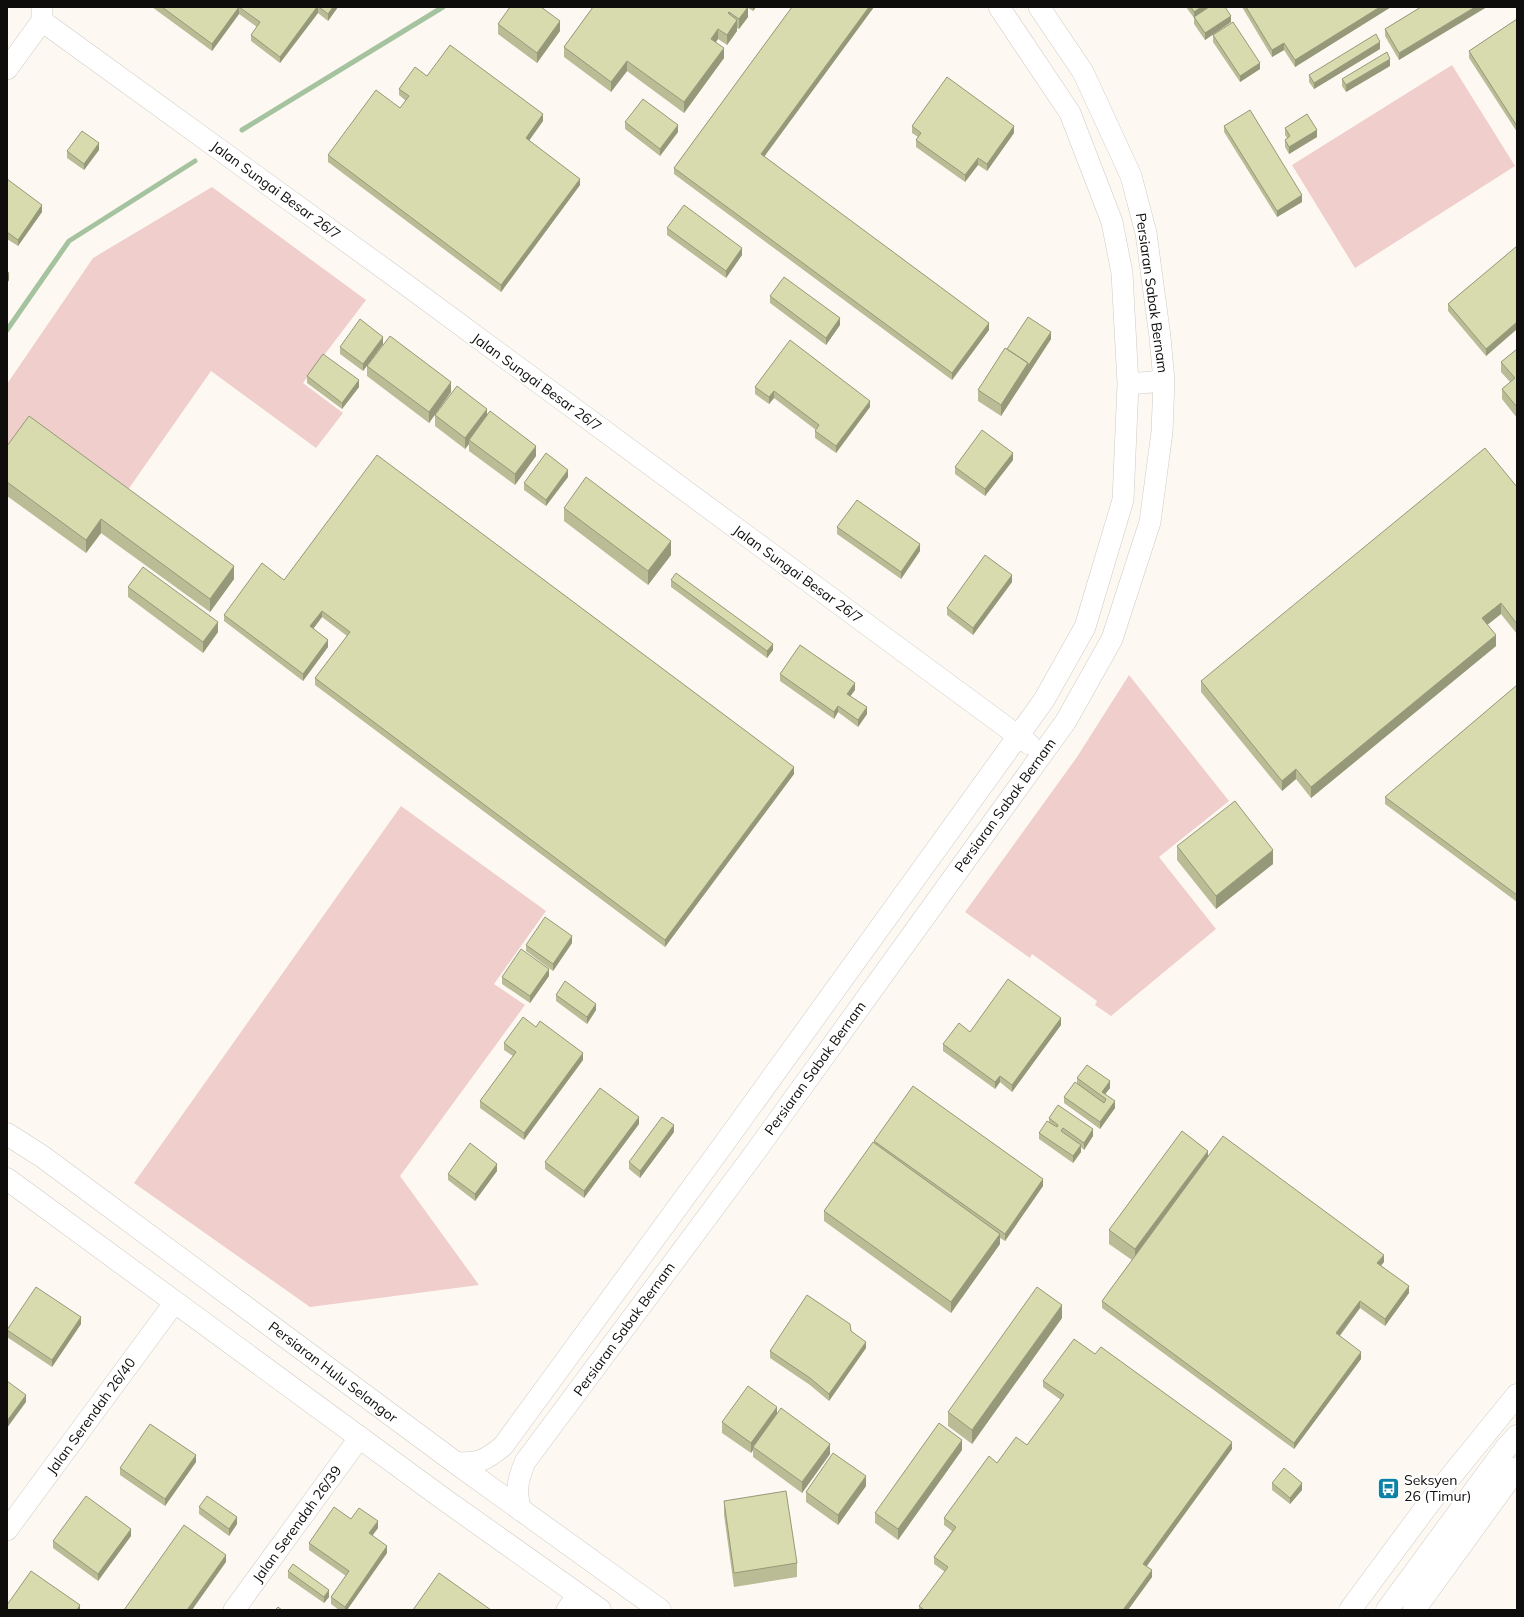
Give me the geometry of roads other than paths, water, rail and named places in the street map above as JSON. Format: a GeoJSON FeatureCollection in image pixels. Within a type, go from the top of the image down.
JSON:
{"type":"FeatureCollection","features":[{"type":"Feature","properties":{"kind":"main road","name":"Persiaran Hulu Selangor"},"geometry":{"type":"LineString","coordinates":[[7,1134],[42,1157],[456,1464],[660,1610]]}},
{"type":"Feature","properties":{"kind":"main road"},"geometry":{"type":"LineString","coordinates":[[7,1179],[445,1500],[572,1602],[600,1610]]}},
{"type":"Feature","properties":{"kind":"main road"},"geometry":{"type":"LineString","coordinates":[[1350,1610],[1430,1502],[1517,1395]]}},
{"type":"Feature","properties":{"kind":"main road"},"geometry":{"type":"LineString","coordinates":[[1387,1610],[1506,1448],[1517,1436]]}},
{"type":"Feature","properties":{"kind":"main road"},"geometry":{"type":"LineString","coordinates":[[1414,1610],[1517,1468]]}},
{"type":"Feature","properties":{"kind":"street","name":"Persiaran Sabak Bernam"},"geometry":{"type":"LineString","coordinates":[[456,1464],[474,1463],[488,1458],[503,1446],[722,1147],[1044,700],[1085,627],[1123,500],[1128,384],[1122,273],[1112,222],[1070,113],[999,7]]}},
{"type":"Feature","properties":{"kind":"street","name":"Persiaran Sabak Bernam"},"geometry":{"type":"LineString","coordinates":[[520,1510],[516,1494],[518,1480],[525,1462],[755,1151],[1066,721],[1112,638],[1150,522],[1162,432],[1164,381],[1160,338],[1146,233],[1131,176],[1083,72],[1039,7]]}},
{"type":"Feature","properties":{"kind":"street"},"geometry":{"type":"LineString","coordinates":[[7,69],[42,14]]}},
{"type":"Feature","properties":{"kind":"street","name":"Jalan Sungai Besar 26/7"},"geometry":{"type":"LineString","coordinates":[[42,14],[1042,754]]}},
{"type":"Feature","properties":{"kind":"street"},"geometry":{"type":"LineString","coordinates":[[1128,384],[1164,381]]}},
{"type":"Feature","properties":{"kind":"street","name":"Jalan Serendah 26/40"},"geometry":{"type":"LineString","coordinates":[[7,1530],[175,1302]]}},
{"type":"Feature","properties":{"kind":"street","name":"Jalan Serendah 26/39"},"geometry":{"type":"LineString","coordinates":[[234,1610],[360,1437]]}},
{"type":"Feature","properties":{"kind":"waterway"},"geometry":{"type":"LineString","coordinates":[[242,130],[443,7]]}},
{"type":"Feature","properties":{"kind":"waterway"},"geometry":{"type":"LineString","coordinates":[[7,330],[69,241],[195,161]]}},
{"type":"Feature","properties":{"kind":"place","name":"Seksyen 26 (Timur)"},"geometry":{"type":"Point","coordinates":[1389,1488]}}]}
